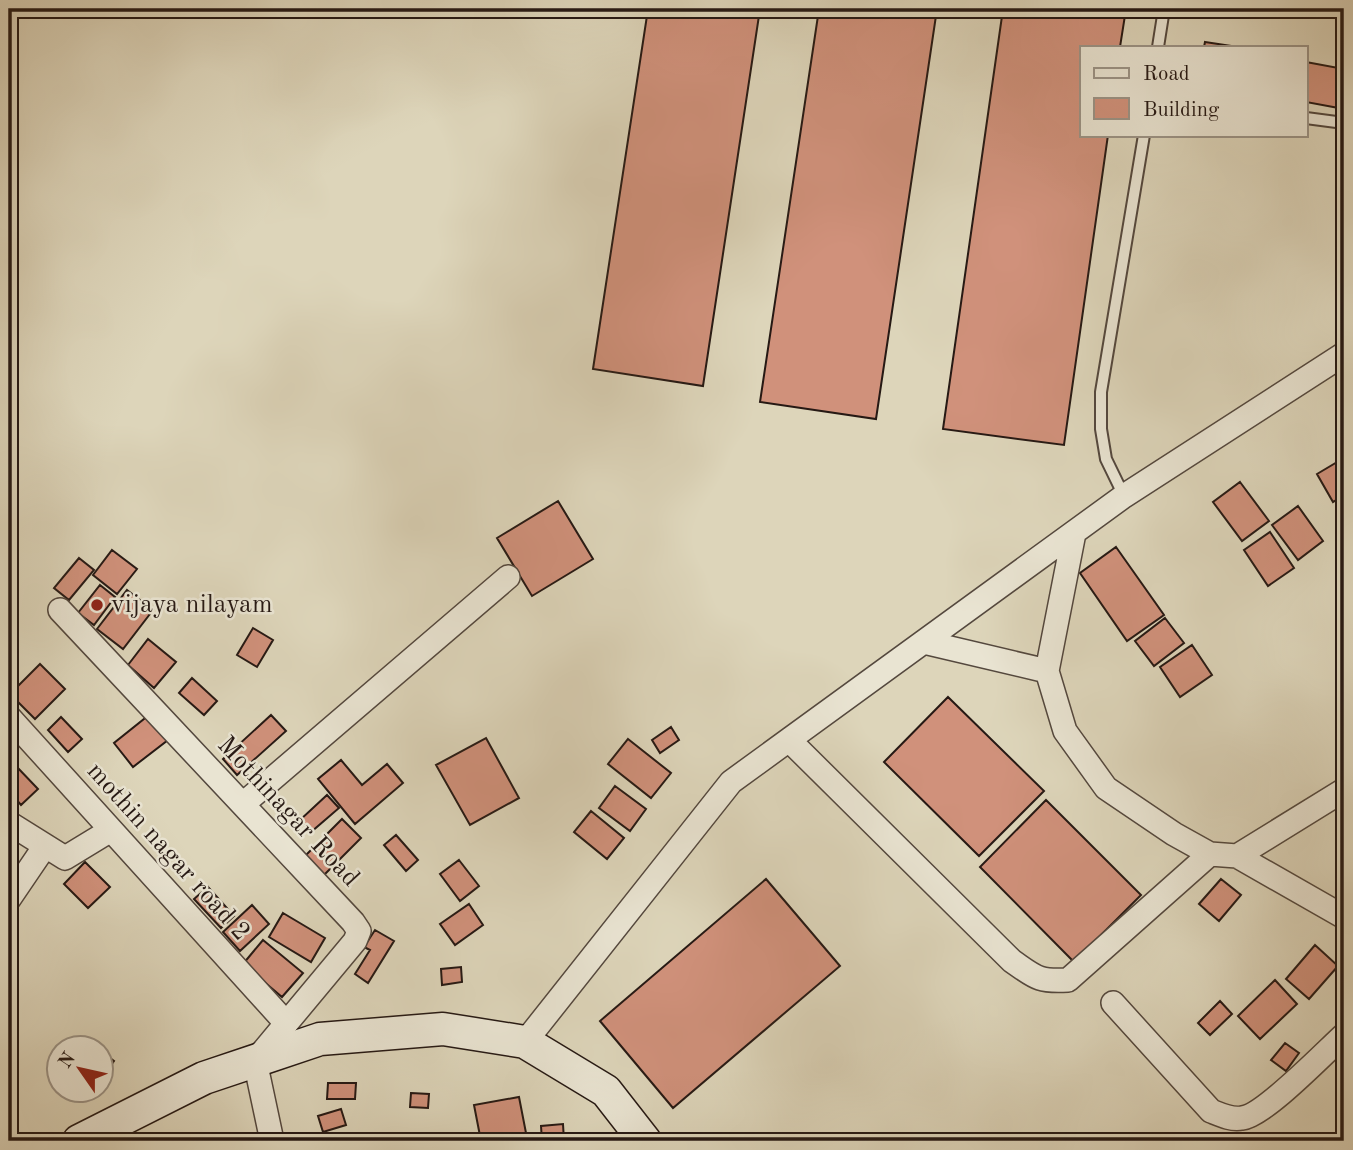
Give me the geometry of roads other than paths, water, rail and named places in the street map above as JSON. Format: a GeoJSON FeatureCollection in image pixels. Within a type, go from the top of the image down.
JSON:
{"type":"FeatureCollection","features":[{"type":"Feature","properties":{"kind":"main road"},"geometry":{"type":"LineString","coordinates":[[79,1141],[204,1078],[320,1039],[443,1029],[525,1042],[606,1091],[645,1141]]}},
{"type":"Feature","properties":{"kind":"street"},"geometry":{"type":"LineString","coordinates":[[525,1042],[731,782],[1124,496],[1344,354]]}},
{"type":"Feature","properties":{"kind":"street"},"geometry":{"type":"LineString","coordinates":[[1074,533],[1047,671],[1065,731],[1105,788],[1174,834],[1210,854],[1237,856],[1344,917]]}},
{"type":"Feature","properties":{"kind":"street"},"geometry":{"type":"LineString","coordinates":[[243,804],[508,576]]}},
{"type":"Feature","properties":{"kind":"street","name":"Mothinagar Road"},"geometry":{"type":"LineString","coordinates":[[60,610],[359,931],[355,941],[254,1061]]}},
{"type":"Feature","properties":{"kind":"street"},"geometry":{"type":"LineString","coordinates":[[924,642],[1047,671]]}},
{"type":"Feature","properties":{"kind":"street","name":"mothin nagar road 2"},"geometry":{"type":"LineString","coordinates":[[9,717],[286,1023]]}},
{"type":"Feature","properties":{"kind":"street"},"geometry":{"type":"LineString","coordinates":[[789,740],[1012,961],[1041,979],[1068,979],[1210,854]]}},
{"type":"Feature","properties":{"kind":"street"},"geometry":{"type":"LineString","coordinates":[[1237,856],[1344,790]]}},
{"type":"Feature","properties":{"kind":"street"},"geometry":{"type":"LineString","coordinates":[[9,823],[65,858],[111,831]]}},
{"type":"Feature","properties":{"kind":"street"},"geometry":{"type":"LineString","coordinates":[[9,899],[45,846]]}},
{"type":"Feature","properties":{"kind":"street"},"geometry":{"type":"LineString","coordinates":[[1113,1003],[1211,1111],[1229,1118],[1245,1118],[1264,1108],[1344,1035]]}},
{"type":"Feature","properties":{"kind":"street"},"geometry":{"type":"LineString","coordinates":[[254,1061],[272,1141]]}},
{"type":"Feature","properties":{"kind":"lane"},"geometry":{"type":"LineString","coordinates":[[1158,46],[1164,9]]}},
{"type":"Feature","properties":{"kind":"lane"},"geometry":{"type":"LineString","coordinates":[[1308,118],[1344,123]]}},
{"type":"Feature","properties":{"kind":"lane"},"geometry":{"type":"LineString","coordinates":[[1124,496],[1107,459],[1101,429],[1101,392],[1144,136]]}},
{"type":"Feature","properties":{"kind":"place","name":"vijaya nilayam"},"geometry":{"type":"Point","coordinates":[97,605]}}]}
